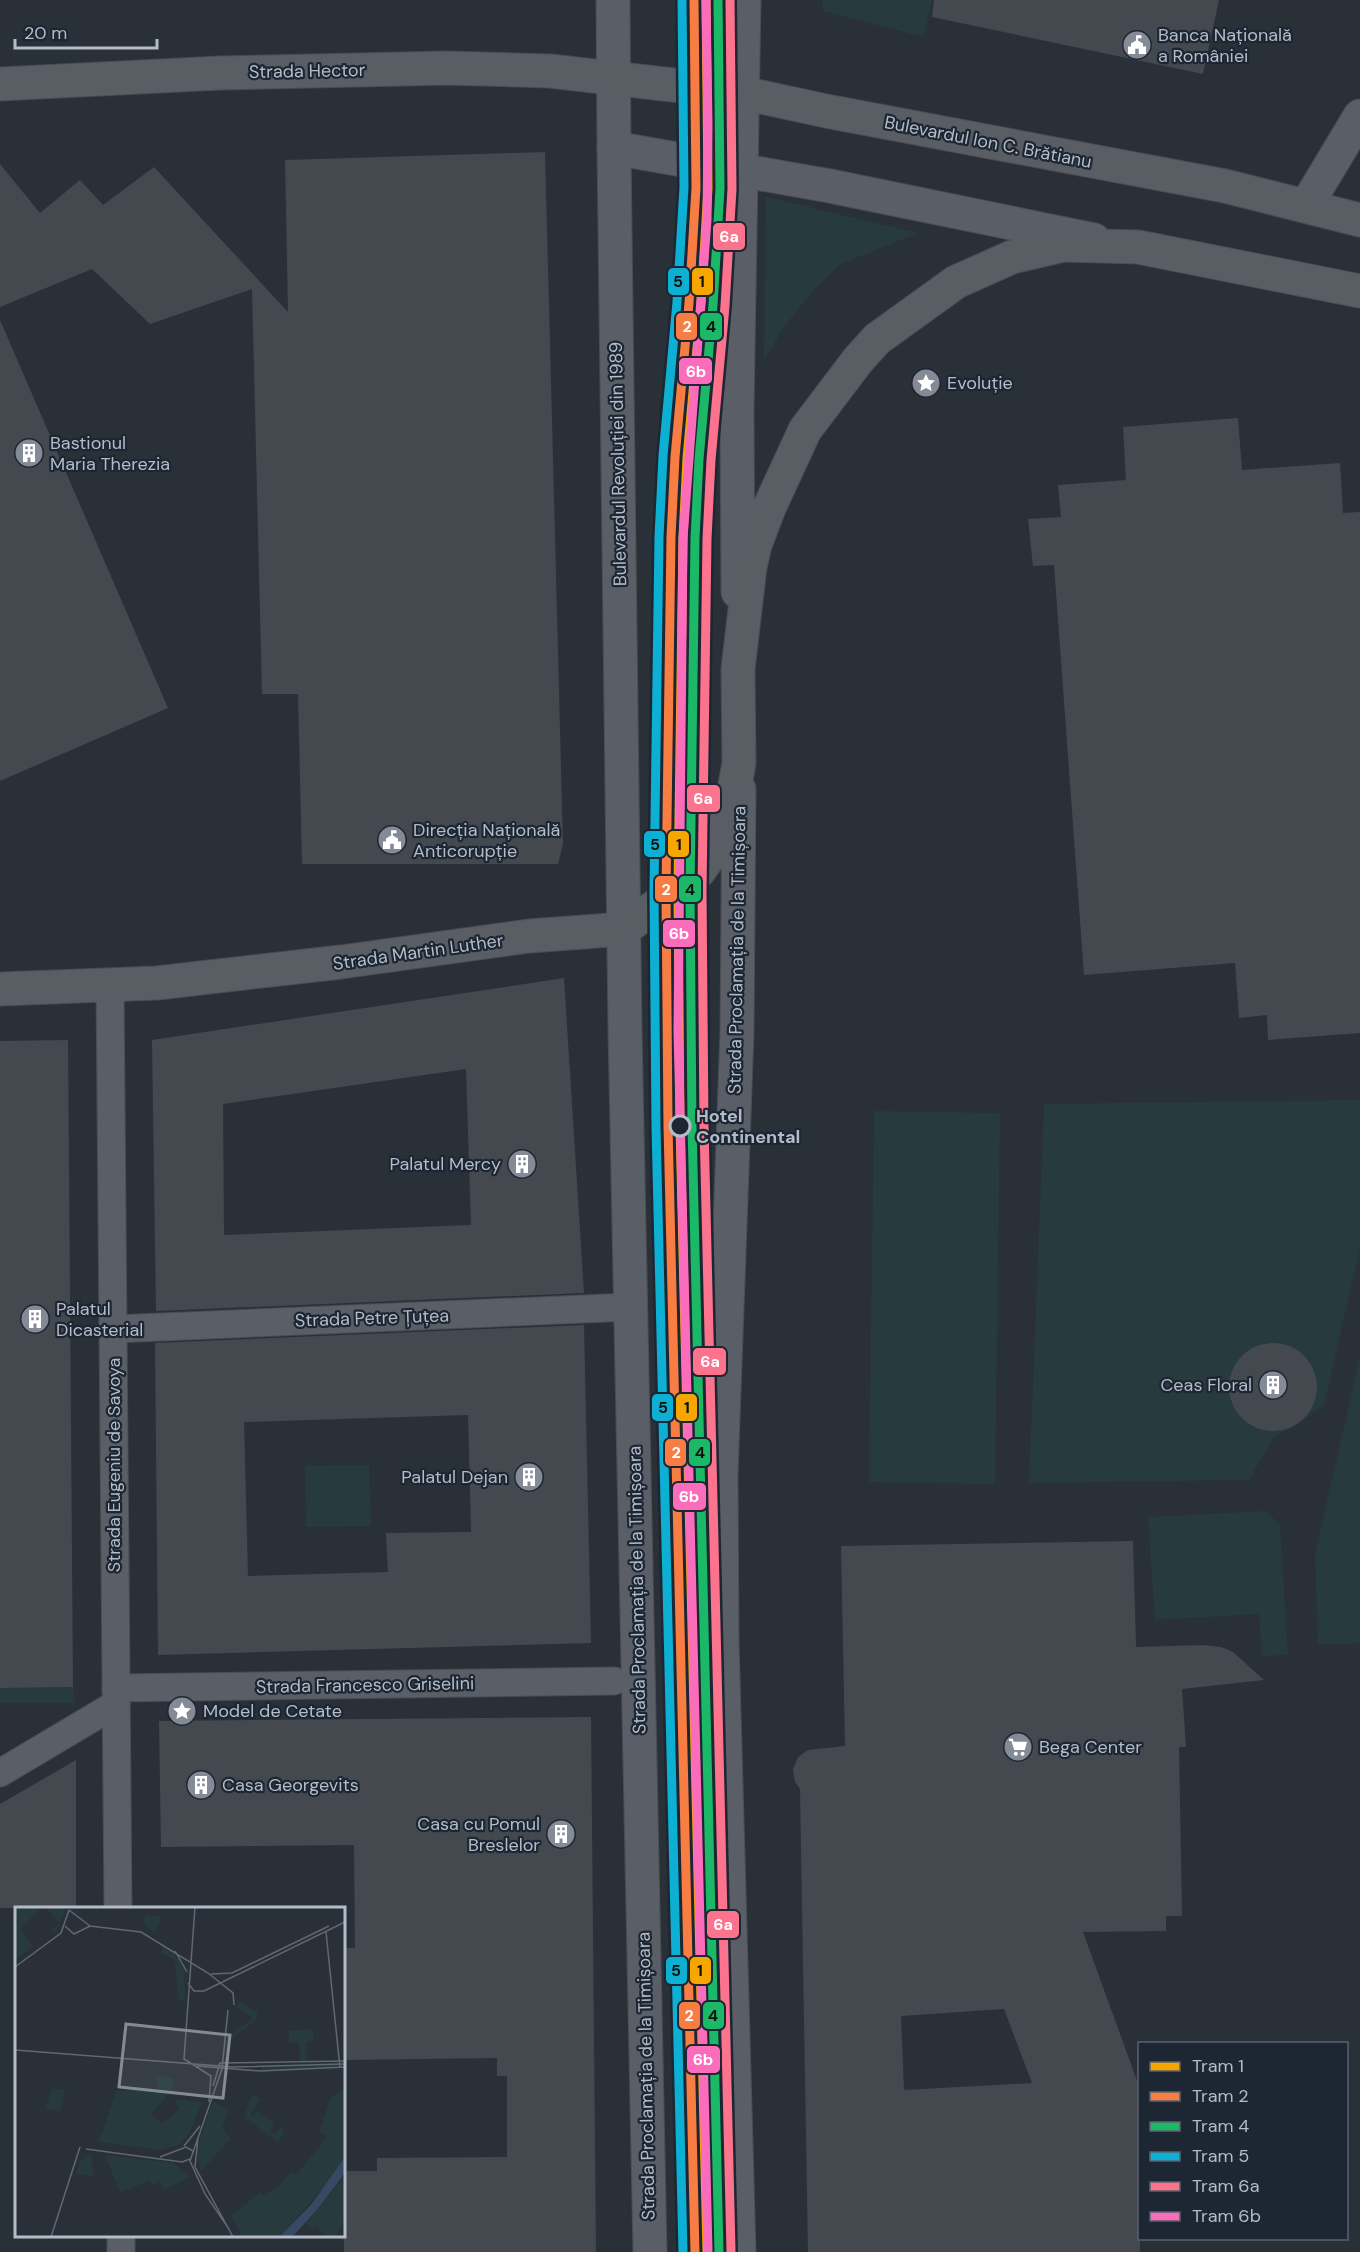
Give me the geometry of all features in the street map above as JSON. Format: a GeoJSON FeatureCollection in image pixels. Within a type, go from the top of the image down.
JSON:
{"type":"FeatureCollection","features":[{"type":"Feature","properties":{"kind":"main road","name":"Strada Hector"},"geometry":{"type":"LineString","coordinates":[[0,84],[220,73],[448,68],[550,71],[614,78]]}},
{"type":"Feature","properties":{"kind":"main road","name":"Bulevardul Ion C. Brătianu"},"geometry":{"type":"LineString","coordinates":[[614,78],[743,93],[826,111],[1225,186],[1360,220]]}},
{"type":"Feature","properties":{"kind":"main road"},"geometry":{"type":"LineString","coordinates":[[624,929],[678,890],[699,871],[720,837],[731,807],[739,763],[738,669],[750,567],[755,545],[769,508],[805,430],[858,360],[877,339],[956,282],[1003,261],[1064,245],[1138,247],[1360,291]]}},
{"type":"Feature","properties":{"kind":"main road","name":"Strada Martin Luther"},"geometry":{"type":"LineString","coordinates":[[0,989],[110,987],[243,974],[529,936],[624,929]]}},
{"type":"Feature","properties":{"kind":"street","name":"Bulevardul Revoluției din 1989"},"geometry":{"type":"LineString","coordinates":[[613,0],[624,929]]}},
{"type":"Feature","properties":{"kind":"street"},"geometry":{"type":"LineString","coordinates":[[738,669],[737,409],[744,0]]}},
{"type":"Feature","properties":{"kind":"street"},"geometry":{"type":"LineString","coordinates":[[1306,206],[1360,116]]}},
{"type":"Feature","properties":{"kind":"street"},"geometry":{"type":"LineString","coordinates":[[614,148],[741,170],[1120,245]]}},
{"type":"Feature","properties":{"kind":"street","name":"Strada Proclamația de la Timișoara"},"geometry":{"type":"LineString","coordinates":[[739,763],[737,1032],[726,1298],[721,1518],[722,1640],[739,2252]]}},
{"type":"Feature","properties":{"kind":"street","name":"Strada Proclamația de la Timișoara"},"geometry":{"type":"LineString","coordinates":[[624,929],[650,2252]]}},
{"type":"Feature","properties":{"kind":"street","name":"Strada Eugeniu de Savoya"},"geometry":{"type":"LineString","coordinates":[[110,987],[118,1907]]}},
{"type":"Feature","properties":{"kind":"street","name":"Strada Petre Țuțea"},"geometry":{"type":"LineString","coordinates":[[114,1329],[630,1307]]}},
{"type":"Feature","properties":{"kind":"street","name":"Strada Francesco Griselini"},"geometry":{"type":"LineString","coordinates":[[116,1696],[614,1682]]}},
{"type":"Feature","properties":{"kind":"street"},"geometry":{"type":"LineString","coordinates":[[0,1773],[116,1696]]}},
{"type":"Feature","properties":{"kind":"green space"},"geometry":{"type":"Polygon","coordinates":[[[823,0],[932,0],[924,37],[823,11],[823,0]]]}},
{"type":"Feature","properties":{"kind":"green space"},"geometry":{"type":"Polygon","coordinates":[[[766,197],[918,233],[841,264],[815,288],[784,327],[764,360],[766,197]]]}},
{"type":"Feature","properties":{"kind":"green space"},"geometry":{"type":"Polygon","coordinates":[[[1360,1100],[1360,1248],[1324,1405],[1298,1424],[1274,1437],[1249,1480],[1029,1483],[1044,1104],[1360,1100]]]}},
{"type":"Feature","properties":{"kind":"green space"},"geometry":{"type":"Polygon","coordinates":[[[874,1111],[1000,1113],[995,1484],[869,1482],[874,1111]]]}},
{"type":"Feature","properties":{"kind":"green space"},"geometry":{"type":"Polygon","coordinates":[[[710,1225],[707,1313],[699,1371],[695,1226],[710,1225]]]}},
{"type":"Feature","properties":{"kind":"green space"},"geometry":{"type":"Polygon","coordinates":[[[1360,1356],[1360,1643],[1318,1645],[1315,1555],[1360,1356]]]}},
{"type":"Feature","properties":{"kind":"green space"},"geometry":{"type":"Polygon","coordinates":[[[369,1465],[371,1526],[306,1527],[305,1466],[369,1465]]]}},
{"type":"Feature","properties":{"kind":"green space"},"geometry":{"type":"Polygon","coordinates":[[[1266,1511],[1280,1525],[1288,1655],[1262,1656],[1259,1614],[1155,1620],[1148,1517],[1266,1511]]]}},
{"type":"Feature","properties":{"kind":"green space"},"geometry":{"type":"Polygon","coordinates":[[[73,1687],[75,1703],[0,1703],[0,1688],[73,1687]]]}},
{"type":"Feature","properties":{"kind":"building","name":"Banca Națională a României"},"geometry":{"type":"Polygon","coordinates":[[[934,0],[1219,0],[1203,74],[932,17],[934,0]]]}},
{"type":"Feature","properties":{"kind":"building"},"geometry":{"type":"Polygon","coordinates":[[[545,152],[563,844],[558,864],[302,864],[298,694],[262,694],[252,289],[150,324],[92,269],[0,307],[0,164],[40,213],[80,180],[103,205],[154,167],[288,312],[285,160],[545,152]]]}},
{"type":"Feature","properties":{"kind":"building","name":"Bastionul Maria Therezia"},"geometry":{"type":"Polygon","coordinates":[[[0,320],[168,708],[0,781],[0,320]]]}},
{"type":"Feature","properties":{"kind":"building"},"geometry":{"type":"Polygon","coordinates":[[[1238,418],[1242,470],[1340,463],[1343,513],[1360,512],[1360,1033],[1268,1040],[1267,1015],[1239,1018],[1235,963],[1084,975],[1054,565],[1033,566],[1028,519],[1061,517],[1058,485],[1126,480],[1123,427],[1238,418]]]}},
{"type":"Feature","properties":{"kind":"building","name":"Palatul Mercy"},"geometry":{"type":"Polygon","coordinates":[[[564,978],[584,1293],[156,1311],[152,1040],[564,978]],[[466,1069],[223,1104],[224,1235],[471,1225],[466,1069]]]}},
{"type":"Feature","properties":{"kind":"building","name":"Palatul Dicasterial"},"geometry":{"type":"Polygon","coordinates":[[[68,1040],[73,1687],[0,1688],[0,1041],[68,1040]]]}},
{"type":"Feature","properties":{"kind":"building","name":"Palatul Dejan"},"geometry":{"type":"Polygon","coordinates":[[[584,1325],[591,1643],[158,1655],[155,1343],[584,1325]],[[468,1415],[244,1422],[248,1576],[388,1572],[386,1533],[471,1532],[468,1415]]]}},
{"type":"Feature","properties":{"kind":"building","name":"Ceas Floral"},"geometry":{"type":"Polygon","coordinates":[[[1273,1343],[1290,1346],[1304,1356],[1314,1370],[1317,1387],[1314,1404],[1304,1418],[1290,1428],[1273,1431],[1256,1428],[1242,1418],[1232,1404],[1229,1387],[1232,1370],[1242,1356],[1256,1346],[1273,1343]]]}},
{"type":"Feature","properties":{"kind":"building"},"geometry":{"type":"Polygon","coordinates":[[[1133,1541],[1136,1647],[1203,1645],[1221,1647],[1233,1652],[1264,1680],[1182,1689],[1186,1747],[1179,1747],[1182,1916],[1166,1916],[1166,1931],[1083,1932],[1138,2083],[1138,2240],[1140,2240],[1140,2252],[808,2252],[800,1789],[795,1782],[793,1769],[798,1757],[808,1750],[845,1746],[841,1546],[1133,1541]],[[1004,2009],[901,2016],[904,2090],[1032,2083],[1004,2009]]]}},
{"type":"Feature","properties":{"kind":"building"},"geometry":{"type":"Polygon","coordinates":[[[591,1717],[596,2252],[344,2252],[345,2171],[377,2171],[377,2158],[507,2157],[507,2076],[497,2076],[497,2058],[345,2060],[345,1948],[355,1948],[354,1845],[161,1847],[159,1721],[591,1717]]]}},
{"type":"Feature","properties":{"kind":"building"},"geometry":{"type":"Polygon","coordinates":[[[76,1760],[76,1907],[0,1908],[0,1804],[76,1760]]]}},
{"type":"Feature","properties":{"kind":"tram line","name":"5"},"geometry":{"type":"LineString","coordinates":[[682,0],[684,187],[659,537],[654,890],[656,1127],[683,2252]]}},
{"type":"Feature","properties":{"kind":"tram line","name":"2"},"geometry":{"type":"LineString","coordinates":[[694,0],[696,188],[671,537],[666,890],[668,1126],[695,2252]]}},
{"type":"Feature","properties":{"kind":"tram line","name":"1"},"geometry":{"type":"LineString","coordinates":[[706,0],[708,188],[683,538],[678,890],[680,1126],[707,2252]]}},
{"type":"Feature","properties":{"kind":"tram line","name":"6b"},"geometry":{"type":"LineString","coordinates":[[706,0],[707,220],[683,538],[678,1031],[708,2251]]}},
{"type":"Feature","properties":{"kind":"tram line","name":"4"},"geometry":{"type":"LineString","coordinates":[[718,0],[720,189],[695,538],[690,890],[692,1126],[719,2252]]}},
{"type":"Feature","properties":{"kind":"tram line","name":"6a"},"geometry":{"type":"LineString","coordinates":[[730,0],[732,189],[707,539],[702,890],[704,1126],[731,2251]]}},
{"type":"Feature","properties":{"kind":"place","name":"Banca Națională a României"},"geometry":{"type":"Point","coordinates":[1137,45]}},
{"type":"Feature","properties":{"kind":"place","name":"Evoluție"},"geometry":{"type":"Point","coordinates":[926,383]}},
{"type":"Feature","properties":{"kind":"place","name":"Bastionul Maria Therezia"},"geometry":{"type":"Point","coordinates":[29,453]}},
{"type":"Feature","properties":{"kind":"place","name":"Direcția Națională Anticorupție"},"geometry":{"type":"Point","coordinates":[392,840]}},
{"type":"Feature","properties":{"kind":"place","name":"Hotel Continental"},"geometry":{"type":"Point","coordinates":[680,1126]}},
{"type":"Feature","properties":{"kind":"place","name":"Palatul Mercy"},"geometry":{"type":"Point","coordinates":[522,1164]}},
{"type":"Feature","properties":{"kind":"place","name":"Palatul Dicasterial"},"geometry":{"type":"Point","coordinates":[35,1319]}},
{"type":"Feature","properties":{"kind":"place","name":"Ceas Floral"},"geometry":{"type":"Point","coordinates":[1273,1385]}},
{"type":"Feature","properties":{"kind":"place","name":"Palatul Dejan"},"geometry":{"type":"Point","coordinates":[529,1477]}},
{"type":"Feature","properties":{"kind":"place","name":"Model de Cetate"},"geometry":{"type":"Point","coordinates":[182,1711]}},
{"type":"Feature","properties":{"kind":"place","name":"Bega Center"},"geometry":{"type":"Point","coordinates":[1018,1747]}},
{"type":"Feature","properties":{"kind":"place","name":"Casa Georgevits"},"geometry":{"type":"Point","coordinates":[201,1785]}},
{"type":"Feature","properties":{"kind":"place","name":"Casa cu Pomul Breslelor"},"geometry":{"type":"Point","coordinates":[561,1834]}}]}
